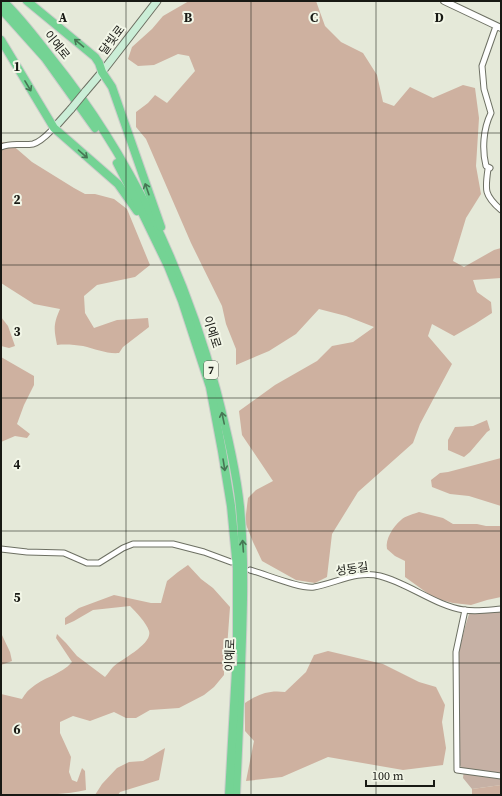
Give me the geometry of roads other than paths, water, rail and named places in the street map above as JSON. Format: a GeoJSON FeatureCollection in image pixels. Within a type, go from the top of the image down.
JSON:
{"type":"FeatureCollection","features":[{"type":"Feature","properties":{"kind":"highway","name":"이예로"},"geometry":{"type":"LineString","coordinates":[[3,1],[32,33],[73,85],[93,114],[128,172],[188,300],[207,357],[217,392],[240,506],[243,555],[243,620],[236,795]]}},
{"type":"Feature","properties":{"kind":"highway"},"geometry":{"type":"LineString","coordinates":[[27,1],[95,57],[99,63],[102,72],[112,87],[171,265]]}},
{"type":"Feature","properties":{"kind":"highway","name":"이예로"},"geometry":{"type":"LineString","coordinates":[[1,10],[45,58],[92,124],[119,166],[171,265],[210,387],[231,506],[237,568],[237,652],[229,795]]}},
{"type":"Feature","properties":{"kind":"highway"},"geometry":{"type":"LineString","coordinates":[[1,40],[54,128],[118,184],[171,265]]}},
{"type":"Feature","properties":{"kind":"main road","name":"달빛로"},"geometry":{"type":"LineString","coordinates":[[54,128],[102,72],[157,1]]}},
{"type":"Feature","properties":{"kind":"street"},"geometry":{"type":"LineString","coordinates":[[444,1],[500,28]]}},
{"type":"Feature","properties":{"kind":"street"},"geometry":{"type":"LineString","coordinates":[[500,28],[496,29],[482,66],[484,89],[490,113],[486,122],[483,155],[486,166],[490,168],[488,169],[486,188],[490,200],[501,210]]}},
{"type":"Feature","properties":{"kind":"street"},"geometry":{"type":"LineString","coordinates":[[1,147],[16,143],[34,144],[54,128]]}},
{"type":"Feature","properties":{"kind":"street"},"geometry":{"type":"LineString","coordinates":[[1,549],[27,552],[64,553],[87,563],[99,563],[123,548],[133,544],[173,544],[204,552],[231,562]]}},
{"type":"Feature","properties":{"kind":"street","name":"성동길"},"geometry":{"type":"LineString","coordinates":[[250,570],[304,587],[314,587],[359,575],[379,576],[397,582],[450,606],[465,610],[501,609]]}},
{"type":"Feature","properties":{"kind":"street"},"geometry":{"type":"LineString","coordinates":[[465,610],[456,652],[457,770],[501,776]]}}]}
